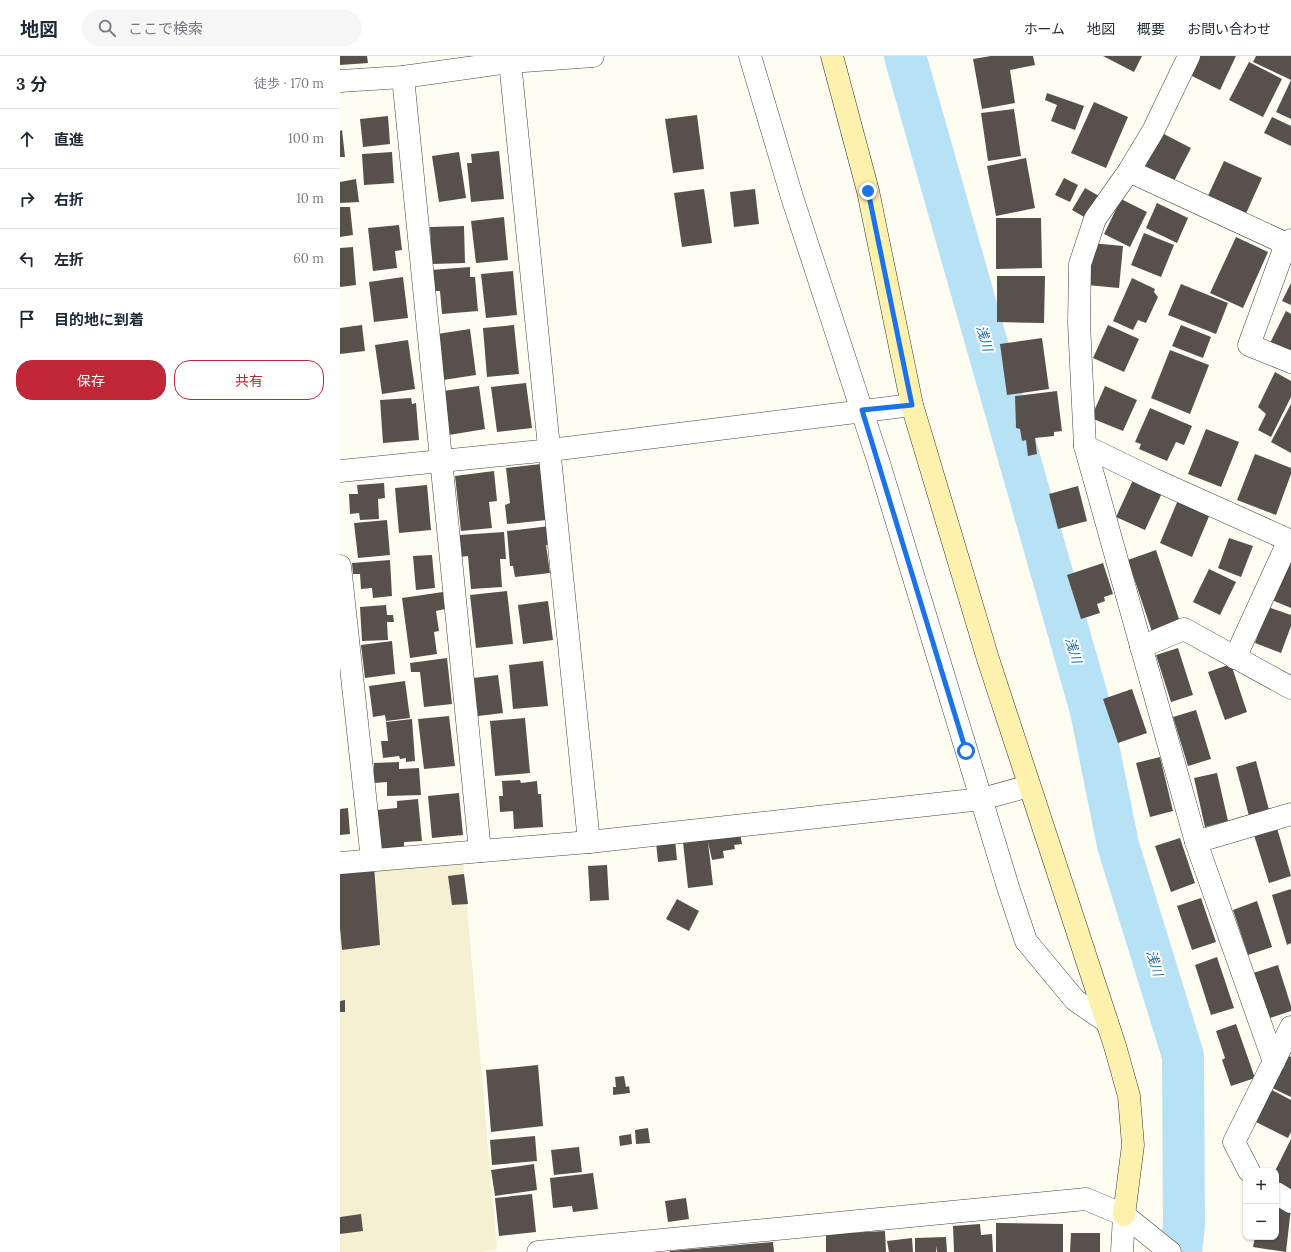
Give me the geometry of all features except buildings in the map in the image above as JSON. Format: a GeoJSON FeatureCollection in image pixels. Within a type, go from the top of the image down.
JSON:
{"type":"FeatureCollection","features":[{"type":"Feature","properties":{"kind":"street"},"geometry":{"type":"LineString","coordinates":[[340,81],[403,77],[510,62],[593,56]]}},
{"type":"Feature","properties":{"kind":"street"},"geometry":{"type":"LineString","coordinates":[[750,56],[792,197],[862,410],[966,751],[1026,941],[1075,1000],[1107,1022]]}},
{"type":"Feature","properties":{"kind":"street"},"geometry":{"type":"LineString","coordinates":[[832,56],[868,191],[912,405],[988,659],[1107,1022],[1129,1096],[1134,1145],[1124,1215],[1122,1252]]}},
{"type":"Feature","properties":{"kind":"street"},"geometry":{"type":"LineString","coordinates":[[1189,56],[1153,131],[1129,171],[1095,219],[1080,264],[1079,323],[1085,446],[1196,842],[1274,1062]]}},
{"type":"Feature","properties":{"kind":"street"},"geometry":{"type":"LineString","coordinates":[[510,62],[589,842]]}},
{"type":"Feature","properties":{"kind":"street"},"geometry":{"type":"LineString","coordinates":[[403,77],[480,851]]}},
{"type":"Feature","properties":{"kind":"street"},"geometry":{"type":"LineString","coordinates":[[1129,171],[1289,243],[1250,345],[1291,362]]}},
{"type":"Feature","properties":{"kind":"street"},"geometry":{"type":"LineString","coordinates":[[340,471],[550,450],[862,410],[912,405]]}},
{"type":"Feature","properties":{"kind":"street"},"geometry":{"type":"LineString","coordinates":[[1085,446],[1153,479],[1290,541],[1235,658]]}},
{"type":"Feature","properties":{"kind":"street"},"geometry":{"type":"LineString","coordinates":[[340,566],[372,860]]}},
{"type":"Feature","properties":{"kind":"street"},"geometry":{"type":"LineString","coordinates":[[1142,647],[1184,629],[1291,688]]}},
{"type":"Feature","properties":{"kind":"street"},"geometry":{"type":"LineString","coordinates":[[340,863],[589,842],[982,798],[1029,786]]}},
{"type":"Feature","properties":{"kind":"street"},"geometry":{"type":"LineString","coordinates":[[1196,842],[1291,814]]}},
{"type":"Feature","properties":{"kind":"street"},"geometry":{"type":"LineString","coordinates":[[1247,1168],[1234,1142],[1291,1027]]}},
{"type":"Feature","properties":{"kind":"street"},"geometry":{"type":"LineString","coordinates":[[1279,1195],[1291,1202]]}},
{"type":"Feature","properties":{"kind":"street"},"geometry":{"type":"LineString","coordinates":[[538,1252],[1086,1199],[1124,1215],[1170,1252]]}},
{"type":"Feature","properties":{"kind":"shaded area"},"geometry":{"type":"Polygon","coordinates":[[[463,861],[497,1250],[480,1252],[340,1252],[340,870],[463,861]]]}},
{"type":"Feature","properties":{"kind":"waterway","name":"浅川"},"geometry":{"type":"LineString","coordinates":[[905,56],[1091,711],[1118,845],[1183,1056],[1184,1225],[1181,1252]]}},
{"type":"Feature","properties":{"kind":"route"},"geometry":{"type":"LineString","coordinates":[[868,191],[912,405],[862,410],[966,751]]}}]}
